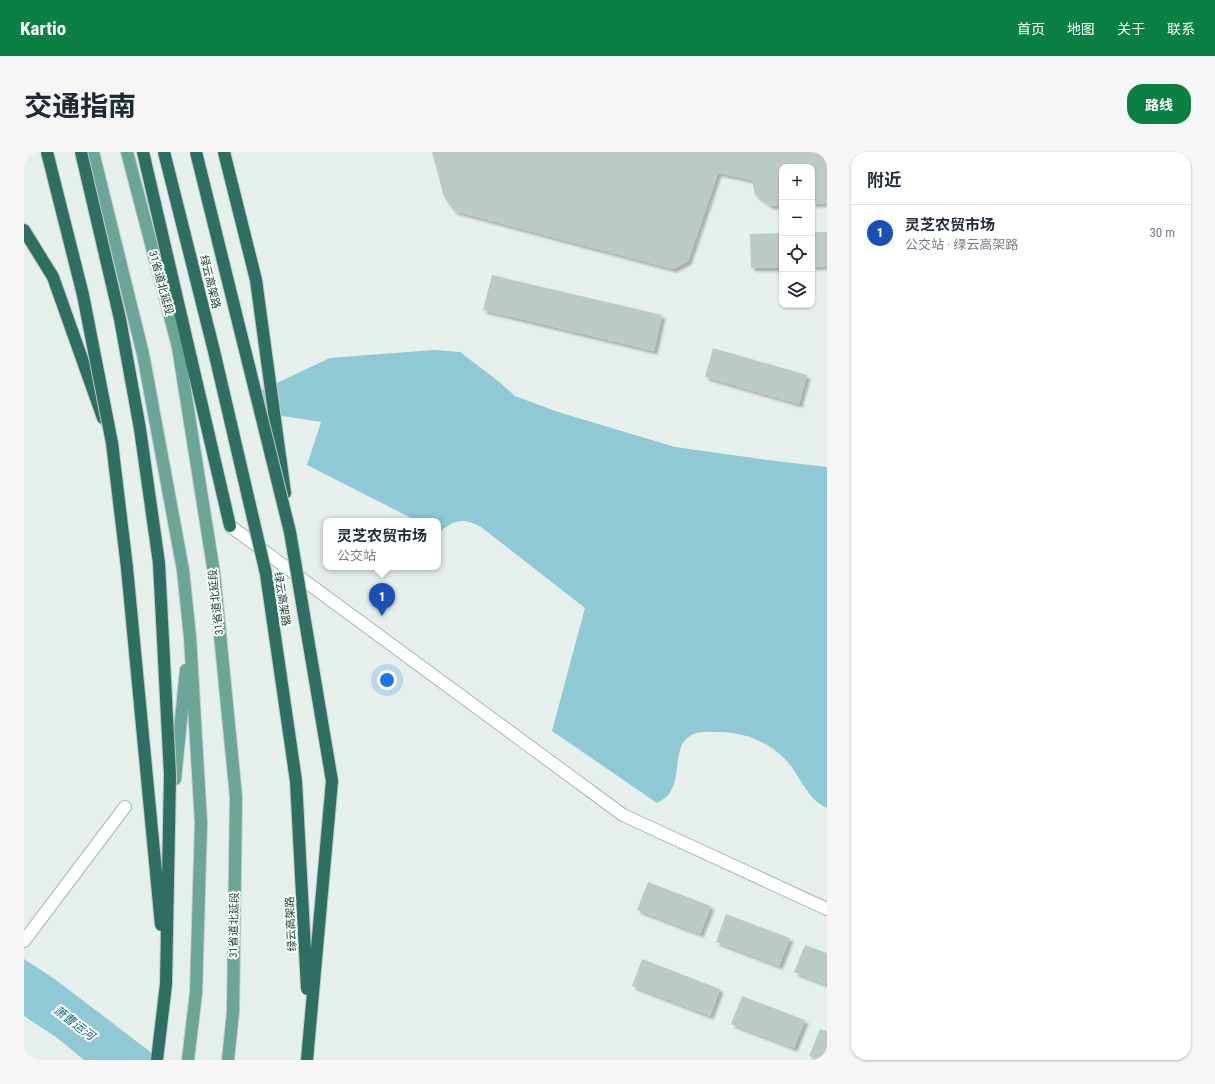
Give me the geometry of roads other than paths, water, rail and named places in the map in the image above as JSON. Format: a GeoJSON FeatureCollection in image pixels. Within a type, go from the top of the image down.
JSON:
{"type":"FeatureCollection","features":[{"type":"Feature","properties":{"kind":"highway"},"geometry":{"type":"LineString","coordinates":[[47,152],[83,295],[112,443],[128,576],[166,984]]}},
{"type":"Feature","properties":{"kind":"highway"},"geometry":{"type":"LineString","coordinates":[[81,152],[120,319],[140,429],[159,563],[170,775],[166,984],[157,1060]]}},
{"type":"Feature","properties":{"kind":"highway"},"geometry":{"type":"LineString","coordinates":[[143,152],[230,526]]}},
{"type":"Feature","properties":{"kind":"highway","name":"绿云高架路"},"geometry":{"type":"LineString","coordinates":[[164,152],[214,351],[266,574],[296,781],[308,1006],[305,1060]]}},
{"type":"Feature","properties":{"kind":"highway"},"geometry":{"type":"LineString","coordinates":[[196,152],[290,532]]}},
{"type":"Feature","properties":{"kind":"highway"},"geometry":{"type":"LineString","coordinates":[[224,152],[256,280],[290,532],[332,781],[305,1060]]}},
{"type":"Feature","properties":{"kind":"highway"},"geometry":{"type":"LineString","coordinates":[[24,230],[53,277],[112,443]]}},
{"type":"Feature","properties":{"kind":"main road"},"geometry":{"type":"LineString","coordinates":[[93,152],[143,354],[183,570],[190,637],[201,823],[196,993],[188,1060]]}},
{"type":"Feature","properties":{"kind":"main road","name":"31省道北延段"},"geometry":{"type":"LineString","coordinates":[[127,152],[178,347],[214,573],[236,797],[233,1012],[228,1060]]}},
{"type":"Feature","properties":{"kind":"main road"},"geometry":{"type":"LineString","coordinates":[[151,1060],[165,969],[175,766],[190,637]]}},
{"type":"Feature","properties":{"kind":"street"},"geometry":{"type":"LineString","coordinates":[[230,526],[623,816],[827,909]]}},
{"type":"Feature","properties":{"kind":"street"},"geometry":{"type":"LineString","coordinates":[[24,940],[125,808]]}},
{"type":"Feature","properties":{"kind":"water"},"geometry":{"type":"Polygon","coordinates":[[[434,350],[460,352],[515,396],[558,412],[675,447],[827,467],[827,808],[813,798],[789,763],[781,755],[772,748],[753,738],[720,732],[697,733],[690,736],[684,741],[681,747],[673,787],[668,795],[657,803],[552,731],[585,608],[481,527],[468,522],[459,521],[441,531],[441,518],[411,518],[307,465],[321,422],[264,413],[262,390],[330,358],[434,350]]]}},
{"type":"Feature","properties":{"kind":"water","name":"萧曹运河"},"geometry":{"type":"Polygon","coordinates":[[[24,959],[56,980],[161,1060],[84,1060],[56,1037],[24,1016],[24,959]]]}},
{"type":"Feature","properties":{"kind":"place","name":"灵芝农贸市场"},"geometry":{"type":"Point","coordinates":[382,616]}}]}
